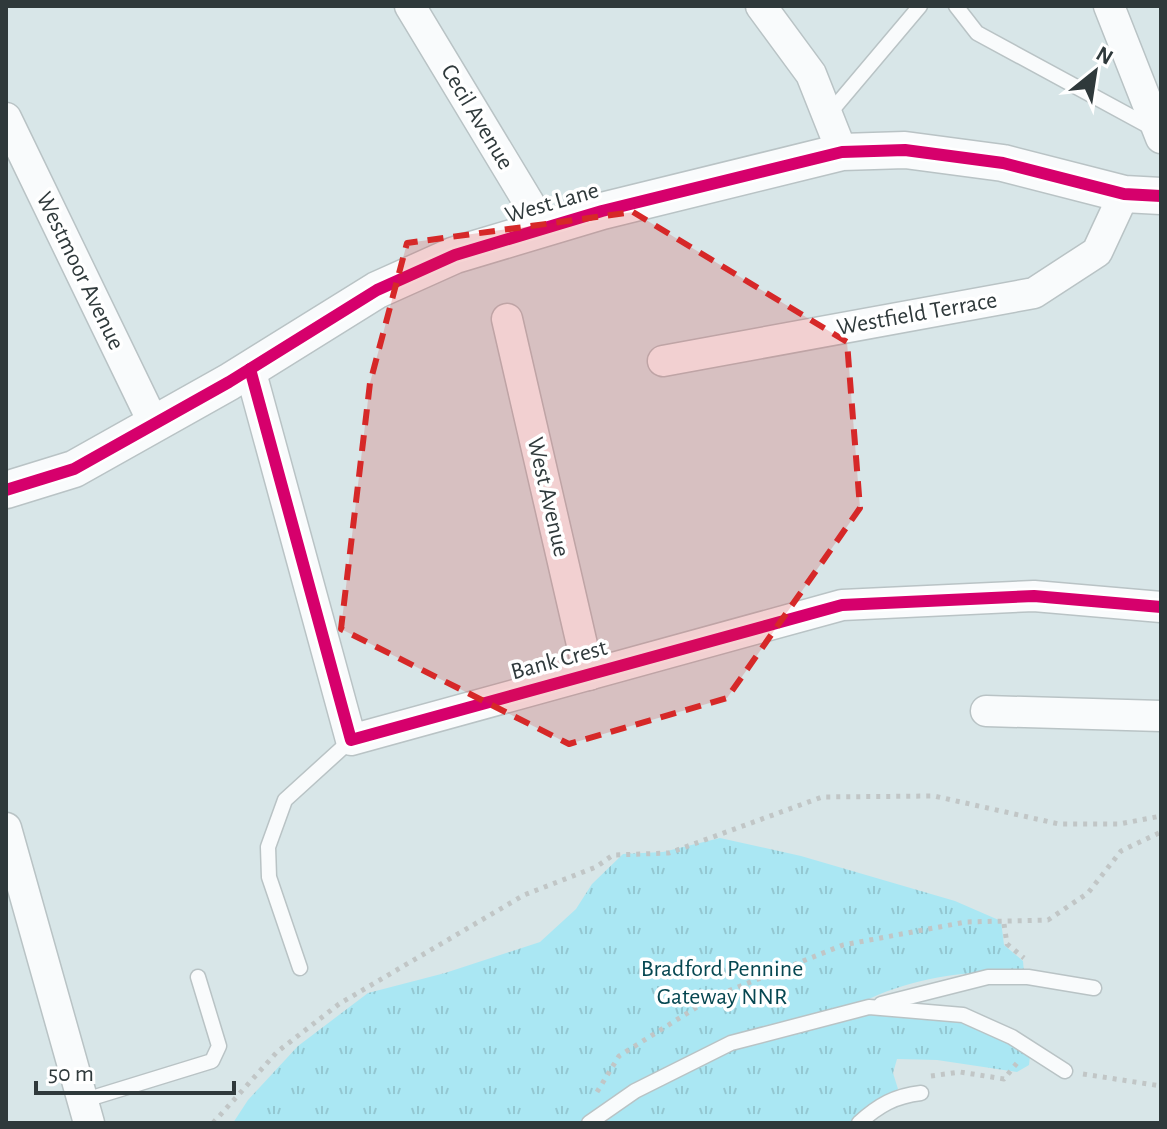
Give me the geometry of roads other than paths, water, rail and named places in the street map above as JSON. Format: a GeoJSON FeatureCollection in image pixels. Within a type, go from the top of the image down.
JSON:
{"type":"FeatureCollection","features":[{"type":"Feature","properties":{"kind":"street","name":"Cecil Avenue"},"geometry":{"type":"LineString","coordinates":[[410,6],[544,228]]}},
{"type":"Feature","properties":{"kind":"street"},"geometry":{"type":"LineString","coordinates":[[761,6],[811,74],[842,152]]}},
{"type":"Feature","properties":{"kind":"street"},"geometry":{"type":"LineString","coordinates":[[1109,6],[1160,134]]}},
{"type":"Feature","properties":{"kind":"street","name":"Westmoor Avenue"},"geometry":{"type":"LineString","coordinates":[[6,118],[154,424]]}},
{"type":"Feature","properties":{"kind":"street","name":"West Lane"},"geometry":{"type":"LineString","coordinates":[[6,490],[74,469],[250,369],[377,290],[455,255],[544,228],[842,152],[905,150],[1003,163],[1124,194],[1161,196]]}},
{"type":"Feature","properties":{"kind":"street","name":"Westfield Terrace"},"geometry":{"type":"LineString","coordinates":[[663,361],[1034,293],[1097,252],[1124,194]]}},
{"type":"Feature","properties":{"kind":"street","name":"West Avenue"},"geometry":{"type":"LineString","coordinates":[[507,319],[589,675]]}},
{"type":"Feature","properties":{"kind":"street"},"geometry":{"type":"LineString","coordinates":[[250,369],[351,740]]}},
{"type":"Feature","properties":{"kind":"street","name":"Bank Crest"},"geometry":{"type":"LineString","coordinates":[[351,740],[842,605],[1034,596],[1161,607]]}},
{"type":"Feature","properties":{"kind":"street"},"geometry":{"type":"LineString","coordinates":[[986,711],[1161,716]]}},
{"type":"Feature","properties":{"kind":"street"},"geometry":{"type":"LineString","coordinates":[[6,828],[86,1112]]}},
{"type":"Feature","properties":{"kind":"lane"},"geometry":{"type":"LineString","coordinates":[[828,115],[920,6]]}},
{"type":"Feature","properties":{"kind":"lane"},"geometry":{"type":"LineString","coordinates":[[956,6],[977,33],[1160,134]]}},
{"type":"Feature","properties":{"kind":"lane"},"geometry":{"type":"LineString","coordinates":[[300,968],[269,877],[268,847],[285,800],[351,740]]}},
{"type":"Feature","properties":{"kind":"lane"},"geometry":{"type":"LineString","coordinates":[[86,1112],[212,1061],[219,1046],[198,977]]}},
{"type":"Feature","properties":{"kind":"lane"},"geometry":{"type":"LineString","coordinates":[[589,1123],[635,1091],[731,1043],[988,977],[1028,977],[1094,988]]}},
{"type":"Feature","properties":{"kind":"lane"},"geometry":{"type":"LineString","coordinates":[[869,1007],[963,1015],[1012,1037],[1065,1071]]}},
{"type":"Feature","properties":{"kind":"lane"},"geometry":{"type":"LineString","coordinates":[[859,1123],[883,1103],[900,1096],[921,1093]]}},
{"type":"Feature","properties":{"kind":"park label","name":"Bradford Pennine Gateway NNR"},"geometry":{"type":"Point","coordinates":[722,983]}}]}
